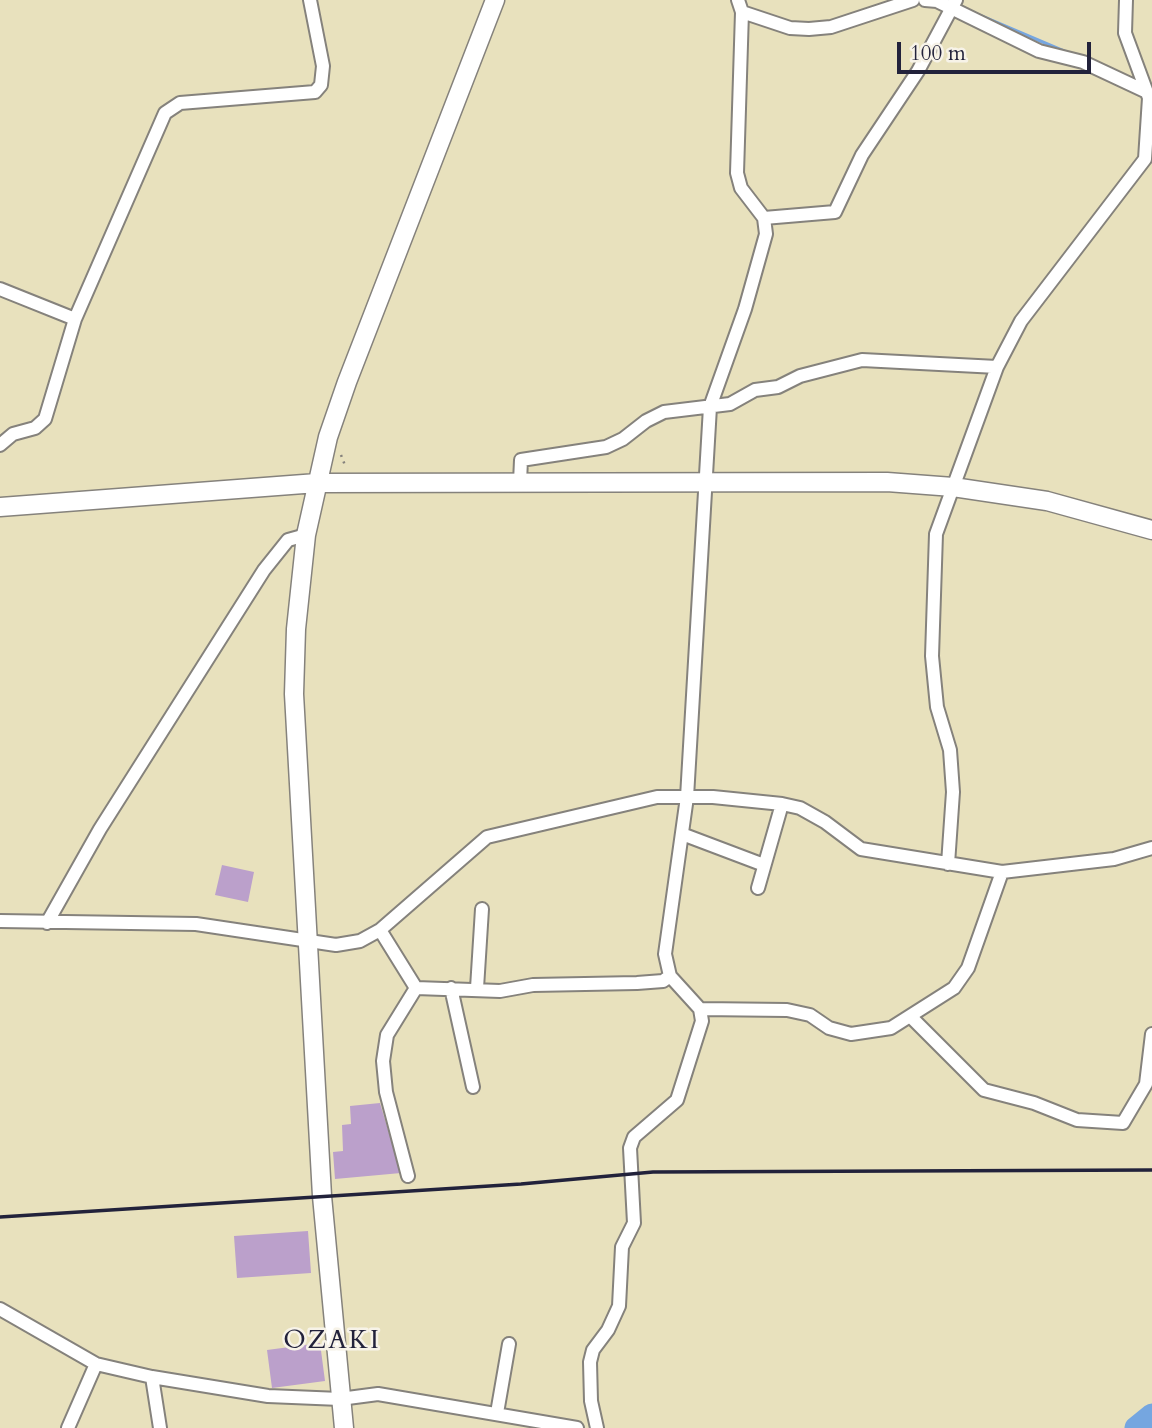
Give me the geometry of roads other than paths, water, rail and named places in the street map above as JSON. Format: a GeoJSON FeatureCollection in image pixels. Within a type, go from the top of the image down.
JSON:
{"type":"FeatureCollection","features":[{"type":"Feature","properties":{"kind":"street"},"geometry":{"type":"LineString","coordinates":[[0,445],[13,434],[35,428],[45,419],[75,318],[164,113],[172,106],[315,92],[321,85],[323,66],[310,0]]}},
{"type":"Feature","properties":{"kind":"street"},"geometry":{"type":"LineString","coordinates":[[344,1428],[327,1276],[306,942],[294,694],[296,629],[306,535],[328,437],[495,0]]}},
{"type":"Feature","properties":{"kind":"street"},"geometry":{"type":"LineString","coordinates":[[597,1428],[591,1401],[590,1362],[593,1350],[608,1330],[619,1306],[622,1247],[634,1223],[630,1148],[634,1137],[677,1100],[702,1021],[701,1009],[670,976],[665,954],[687,797],[703,482],[710,407],[761,259],[766,234],[764,218],[741,188],[737,173],[740,6],[790,28],[809,29],[831,27],[913,0]]}},
{"type":"Feature","properties":{"kind":"street"},"geometry":{"type":"LineString","coordinates":[[925,0],[953,4],[1039,51],[1083,62],[1147,92]]}},
{"type":"Feature","properties":{"kind":"street"},"geometry":{"type":"LineString","coordinates":[[948,864],[953,792],[950,750],[937,707],[932,656],[936,534],[997,367],[1021,321],[1145,159],[1147,92],[1125,33],[1126,0]]}},
{"type":"Feature","properties":{"kind":"street"},"geometry":{"type":"LineString","coordinates":[[764,218],[835,212],[862,155],[918,71],[953,4]]}},
{"type":"Feature","properties":{"kind":"street"},"geometry":{"type":"LineString","coordinates":[[0,289],[75,318]]}},
{"type":"Feature","properties":{"kind":"street"},"geometry":{"type":"LineString","coordinates":[[520,482],[521,460],[606,447],[664,412],[730,404],[755,390],[778,387],[800,376],[862,360],[997,367]]}},
{"type":"Feature","properties":{"kind":"street"},"geometry":{"type":"LineString","coordinates":[[0,507],[317,483],[887,482],[953,487],[1047,501],[1152,530]]}},
{"type":"Feature","properties":{"kind":"street"},"geometry":{"type":"LineString","coordinates":[[47,923],[100,829],[264,570],[288,540],[306,535]]}},
{"type":"Feature","properties":{"kind":"street"},"geometry":{"type":"LineString","coordinates":[[0,921],[195,924],[336,945],[360,940],[380,930],[487,837],[657,797],[782,804],[800,808],[825,822],[861,849],[1002,872],[1114,859],[1152,848]]}},
{"type":"Feature","properties":{"kind":"street"},"geometry":{"type":"LineString","coordinates":[[758,888],[782,804]]}},
{"type":"Feature","properties":{"kind":"street"},"geometry":{"type":"LineString","coordinates":[[682,834],[764,866]]}},
{"type":"Feature","properties":{"kind":"street"},"geometry":{"type":"LineString","coordinates":[[701,1009],[787,1010],[810,1015],[829,1028],[851,1034],[891,1028],[954,988],[968,968],[1002,872]]}},
{"type":"Feature","properties":{"kind":"street"},"geometry":{"type":"LineString","coordinates":[[477,988],[482,909]]}},
{"type":"Feature","properties":{"kind":"street"},"geometry":{"type":"LineString","coordinates":[[380,930],[416,988]]}},
{"type":"Feature","properties":{"kind":"street"},"geometry":{"type":"LineString","coordinates":[[416,988],[477,988],[500,992],[533,985],[663,981],[670,976]]}},
{"type":"Feature","properties":{"kind":"street"},"geometry":{"type":"LineString","coordinates":[[408,1176],[386,1092],[383,1061],[387,1035],[416,988]]}},
{"type":"Feature","properties":{"kind":"street"},"geometry":{"type":"LineString","coordinates":[[450,988],[473,1087]]}},
{"type":"Feature","properties":{"kind":"street"},"geometry":{"type":"LineString","coordinates":[[911,1017],[984,1090],[1034,1102],[1077,1120],[1123,1123],[1146,1084],[1152,1034]]}},
{"type":"Feature","properties":{"kind":"street"},"geometry":{"type":"LineString","coordinates":[[0,1309],[96,1364],[152,1377],[268,1396],[340,1399],[378,1394],[577,1428]]}},
{"type":"Feature","properties":{"kind":"street"},"geometry":{"type":"LineString","coordinates":[[497,1413],[509,1344]]}},
{"type":"Feature","properties":{"kind":"street"},"geometry":{"type":"LineString","coordinates":[[68,1428],[96,1364]]}},
{"type":"Feature","properties":{"kind":"street"},"geometry":{"type":"LineString","coordinates":[[152,1377],[160,1428]]}},
{"type":"Feature","properties":{"kind":"waterway"},"geometry":{"type":"LineString","coordinates":[[972,12],[1071,54]]}},
{"type":"Feature","properties":{"kind":"waterway"},"geometry":{"type":"LineString","coordinates":[[1136,1428],[1152,1415]]}},
{"type":"Feature","properties":{"kind":"railway"},"geometry":{"type":"LineString","coordinates":[[0,1217],[521,1184],[653,1172],[1152,1170]]}},
{"type":"Feature","properties":{"kind":"district","name":"OZAKI"},"geometry":{"type":"Point","coordinates":[332,1342]}}]}
